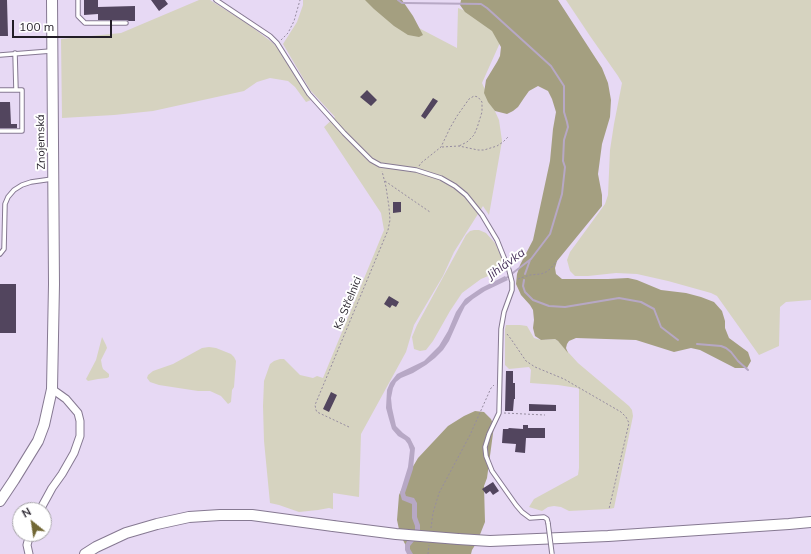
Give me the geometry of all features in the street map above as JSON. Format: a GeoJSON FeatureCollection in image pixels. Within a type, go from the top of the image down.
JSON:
{"type":"FeatureCollection","features":[{"type":"Feature","properties":{"kind":"main road","name":"Znojemská"},"geometry":{"type":"LineString","coordinates":[[0,501],[38,441],[44,425],[52,389],[54,179],[52,0]]}},
{"type":"Feature","properties":{"kind":"main road"},"geometry":{"type":"LineString","coordinates":[[84,554],[111,540],[141,528],[197,516],[252,515],[396,534],[490,541],[614,536],[811,522]]}},
{"type":"Feature","properties":{"kind":"street"},"geometry":{"type":"LineString","coordinates":[[44,502],[74,453],[80,436],[80,421],[78,413],[66,399],[52,389]]}},
{"type":"Feature","properties":{"kind":"street"},"geometry":{"type":"LineString","coordinates":[[28,542],[29,554]]}},
{"type":"Feature","properties":{"kind":"lane"},"geometry":{"type":"LineString","coordinates":[[78,0],[78,16],[85,23],[126,23]]}},
{"type":"Feature","properties":{"kind":"lane"},"geometry":{"type":"LineString","coordinates":[[216,0],[270,36],[277,43],[309,94],[322,110],[371,160],[380,165],[416,170],[441,178],[455,186],[466,195],[479,210],[497,240],[509,270],[512,290],[504,312],[501,329],[499,413],[487,440],[485,447],[486,456],[492,471],[522,512],[530,518],[544,517],[547,519],[552,554]]}},
{"type":"Feature","properties":{"kind":"lane"},"geometry":{"type":"LineString","coordinates":[[0,55],[53,51]]}},
{"type":"Feature","properties":{"kind":"lane"},"geometry":{"type":"LineString","coordinates":[[15,54],[16,90]]}},
{"type":"Feature","properties":{"kind":"lane"},"geometry":{"type":"LineString","coordinates":[[0,90],[22,90],[22,131],[0,131]]}},
{"type":"Feature","properties":{"kind":"lane"},"geometry":{"type":"LineString","coordinates":[[0,254],[4,249],[5,204],[8,197],[14,190],[22,185],[31,182],[54,179]]}},
{"type":"Feature","properties":{"kind":"path"},"geometry":{"type":"LineString","coordinates":[[277,43],[288,33],[294,21],[300,0]]}},
{"type":"Feature","properties":{"kind":"path"},"geometry":{"type":"LineString","coordinates":[[416,170],[441,147],[454,122],[469,99],[474,96],[478,97],[482,102],[482,112],[477,128],[474,135],[467,142],[459,146]]}},
{"type":"Feature","properties":{"kind":"path"},"geometry":{"type":"LineString","coordinates":[[441,147],[459,146],[484,150],[497,146],[508,137]]}},
{"type":"Feature","properties":{"kind":"path","name":"Ke Střelnici"},"geometry":{"type":"LineString","coordinates":[[349,427],[317,412],[316,405],[388,230],[390,220],[386,187],[380,165]]}},
{"type":"Feature","properties":{"kind":"path"},"geometry":{"type":"LineString","coordinates":[[385,181],[430,212]]}},
{"type":"Feature","properties":{"kind":"path"},"geometry":{"type":"LineString","coordinates":[[511,281],[546,272],[557,261]]}},
{"type":"Feature","properties":{"kind":"path"},"geometry":{"type":"LineString","coordinates":[[501,329],[511,339],[526,361],[535,367],[564,379],[621,412],[626,417],[629,423],[610,509]]}},
{"type":"Feature","properties":{"kind":"path"},"geometry":{"type":"LineString","coordinates":[[431,527],[433,513],[439,493],[470,435],[491,388],[500,379]]}},
{"type":"Feature","properties":{"kind":"path"},"geometry":{"type":"LineString","coordinates":[[499,413],[545,415]]}},
{"type":"Feature","properties":{"kind":"path"},"geometry":{"type":"LineString","coordinates":[[428,554],[429,542]]}},
{"type":"Feature","properties":{"kind":"shaded area"},"geometry":{"type":"Polygon","coordinates":[[[199,0],[210,0],[248,24],[273,43],[281,52],[311,100],[306,102],[295,87],[288,81],[270,78],[257,82],[244,91],[153,111],[62,118],[61,39],[121,33],[199,0]]]}},
{"type":"Feature","properties":{"kind":"shaded area"},"geometry":{"type":"Polygon","coordinates":[[[303,0],[368,0],[371,3],[457,48],[458,8],[484,18],[503,36],[482,83],[499,120],[502,141],[489,215],[483,206],[454,252],[443,276],[414,325],[406,352],[361,434],[359,497],[333,493],[333,509],[329,508],[299,512],[270,503],[264,441],[264,381],[270,364],[280,359],[284,359],[300,375],[313,378],[317,376],[323,378],[384,230],[381,213],[324,127],[335,117],[310,90],[283,44],[297,22],[303,5],[303,0]]]}},
{"type":"Feature","properties":{"kind":"shaded area"},"geometry":{"type":"Polygon","coordinates":[[[365,0],[402,0],[413,16],[423,35],[419,37],[408,35],[394,26],[365,0]]]}},
{"type":"Feature","properties":{"kind":"shaded area"},"geometry":{"type":"Polygon","coordinates":[[[461,0],[558,0],[602,68],[608,83],[611,100],[610,117],[602,144],[598,174],[602,195],[602,206],[557,261],[555,268],[556,274],[562,279],[628,278],[661,290],[686,293],[714,302],[722,311],[725,321],[725,328],[729,338],[748,352],[751,361],[747,368],[735,368],[700,350],[691,348],[674,352],[636,340],[576,338],[569,341],[567,344],[566,348],[568,353],[555,339],[541,340],[535,336],[533,328],[533,310],[521,295],[516,284],[520,265],[533,240],[550,161],[556,112],[548,91],[538,86],[529,91],[518,107],[513,111],[507,114],[495,111],[488,102],[484,93],[486,80],[500,56],[501,47],[492,31],[465,12],[460,5],[461,0]]]}},
{"type":"Feature","properties":{"kind":"shaded area"},"geometry":{"type":"Polygon","coordinates":[[[566,0],[811,0],[811,300],[786,302],[780,307],[779,346],[759,355],[717,296],[711,293],[637,274],[616,273],[575,276],[570,271],[567,260],[570,252],[605,204],[608,195],[610,150],[622,83],[566,0]]]}},
{"type":"Feature","properties":{"kind":"shaded area"},"geometry":{"type":"Polygon","coordinates":[[[479,230],[486,233],[495,243],[502,258],[503,268],[500,271],[481,279],[462,293],[426,350],[420,351],[414,349],[412,337],[417,325],[466,235],[470,231],[479,230]]]}},
{"type":"Feature","properties":{"kind":"shaded area"},"geometry":{"type":"Polygon","coordinates":[[[505,276],[508,280],[485,291],[465,306],[449,341],[435,358],[413,373],[401,378],[396,382],[393,388],[391,398],[396,426],[410,438],[415,448],[413,469],[405,493],[406,496],[414,498],[417,503],[417,517],[420,530],[419,535],[410,546],[413,554],[407,554],[405,545],[413,535],[415,526],[412,518],[412,504],[402,500],[400,493],[408,467],[410,450],[405,440],[398,436],[392,429],[386,408],[387,390],[397,374],[424,361],[439,346],[448,331],[456,312],[465,299],[481,288],[505,276]]]}},
{"type":"Feature","properties":{"kind":"shaded area"},"geometry":{"type":"Polygon","coordinates":[[[506,325],[527,326],[534,338],[541,340],[555,339],[558,341],[578,363],[632,410],[633,416],[614,508],[569,511],[561,507],[554,506],[548,507],[542,511],[529,507],[534,499],[578,475],[579,389],[558,385],[530,383],[531,370],[529,367],[509,369],[505,365],[506,325]]]}},
{"type":"Feature","properties":{"kind":"shaded area"},"geometry":{"type":"Polygon","coordinates":[[[102,337],[107,348],[101,360],[102,366],[103,369],[109,374],[109,377],[88,381],[86,379],[96,360],[102,337]]]}},
{"type":"Feature","properties":{"kind":"shaded area"},"geometry":{"type":"Polygon","coordinates":[[[209,347],[231,354],[236,361],[234,387],[232,390],[231,402],[228,404],[221,396],[210,391],[198,391],[159,385],[150,382],[147,378],[153,371],[173,364],[202,348],[209,347]]]}},
{"type":"Feature","properties":{"kind":"shaded area"},"geometry":{"type":"Polygon","coordinates":[[[475,411],[484,412],[491,419],[494,426],[487,478],[484,486],[485,522],[477,542],[471,554],[409,554],[400,534],[397,520],[399,495],[408,475],[418,458],[448,426],[475,411]]]}},
{"type":"Feature","properties":{"kind":"building"},"geometry":{"type":"Polygon","coordinates":[[[0,0],[7,0],[8,36],[0,36],[0,0]]]}},
{"type":"Feature","properties":{"kind":"building"},"geometry":{"type":"Polygon","coordinates":[[[84,0],[98,0],[98,7],[135,6],[135,21],[98,20],[98,14],[84,15],[84,0]]]}},
{"type":"Feature","properties":{"kind":"building"},"geometry":{"type":"Polygon","coordinates":[[[151,0],[165,0],[168,4],[159,11],[151,0]]]}},
{"type":"Feature","properties":{"kind":"building"},"geometry":{"type":"Polygon","coordinates":[[[367,90],[377,100],[371,106],[360,97],[367,90]]]}},
{"type":"Feature","properties":{"kind":"building"},"geometry":{"type":"Polygon","coordinates":[[[433,98],[438,101],[425,119],[421,116],[433,98]]]}},
{"type":"Feature","properties":{"kind":"building"},"geometry":{"type":"Polygon","coordinates":[[[0,102],[10,102],[11,124],[17,124],[17,128],[0,128],[0,102]]]}},
{"type":"Feature","properties":{"kind":"building"},"geometry":{"type":"Polygon","coordinates":[[[393,202],[401,202],[401,212],[393,213],[393,202]]]}},
{"type":"Feature","properties":{"kind":"building"},"geometry":{"type":"Polygon","coordinates":[[[0,284],[16,284],[16,333],[0,333],[0,284]]]}},
{"type":"Feature","properties":{"kind":"building"},"geometry":{"type":"Polygon","coordinates":[[[389,296],[399,302],[396,307],[392,305],[390,308],[384,304],[389,296]]]}},
{"type":"Feature","properties":{"kind":"building"},"geometry":{"type":"Polygon","coordinates":[[[506,371],[513,371],[515,399],[513,411],[505,411],[506,371]]]}},
{"type":"Feature","properties":{"kind":"building"},"geometry":{"type":"Polygon","coordinates":[[[331,392],[337,395],[329,412],[323,409],[331,392]]]}},
{"type":"Feature","properties":{"kind":"building"},"geometry":{"type":"Polygon","coordinates":[[[529,404],[556,405],[556,411],[529,411],[529,404]]]}},
{"type":"Feature","properties":{"kind":"building"},"geometry":{"type":"Polygon","coordinates":[[[523,425],[528,425],[528,428],[545,428],[545,438],[526,438],[525,453],[515,452],[516,444],[502,443],[503,429],[523,429],[523,425]]]}},
{"type":"Feature","properties":{"kind":"building"},"geometry":{"type":"Polygon","coordinates":[[[493,482],[499,491],[493,495],[490,491],[486,494],[482,489],[493,482]]]}},
{"type":"Feature","properties":{"kind":"waterway","name":"Jihlávka"},"geometry":{"type":"LineString","coordinates":[[398,0],[402,3],[481,4],[551,66],[564,86],[564,112],[568,127],[564,140],[563,161],[565,167],[562,194],[550,234],[531,259],[505,279]]}},
{"type":"Feature","properties":{"kind":"waterway"},"geometry":{"type":"LineString","coordinates":[[525,274],[530,260]]}},
{"type":"Feature","properties":{"kind":"waterway"},"geometry":{"type":"LineString","coordinates":[[524,280],[523,286],[525,292],[533,300],[549,306],[565,307],[619,298],[641,302],[654,309],[661,327],[678,340]]}},
{"type":"Feature","properties":{"kind":"waterway"},"geometry":{"type":"LineString","coordinates":[[697,344],[721,346],[726,348],[748,370]]}}]}
